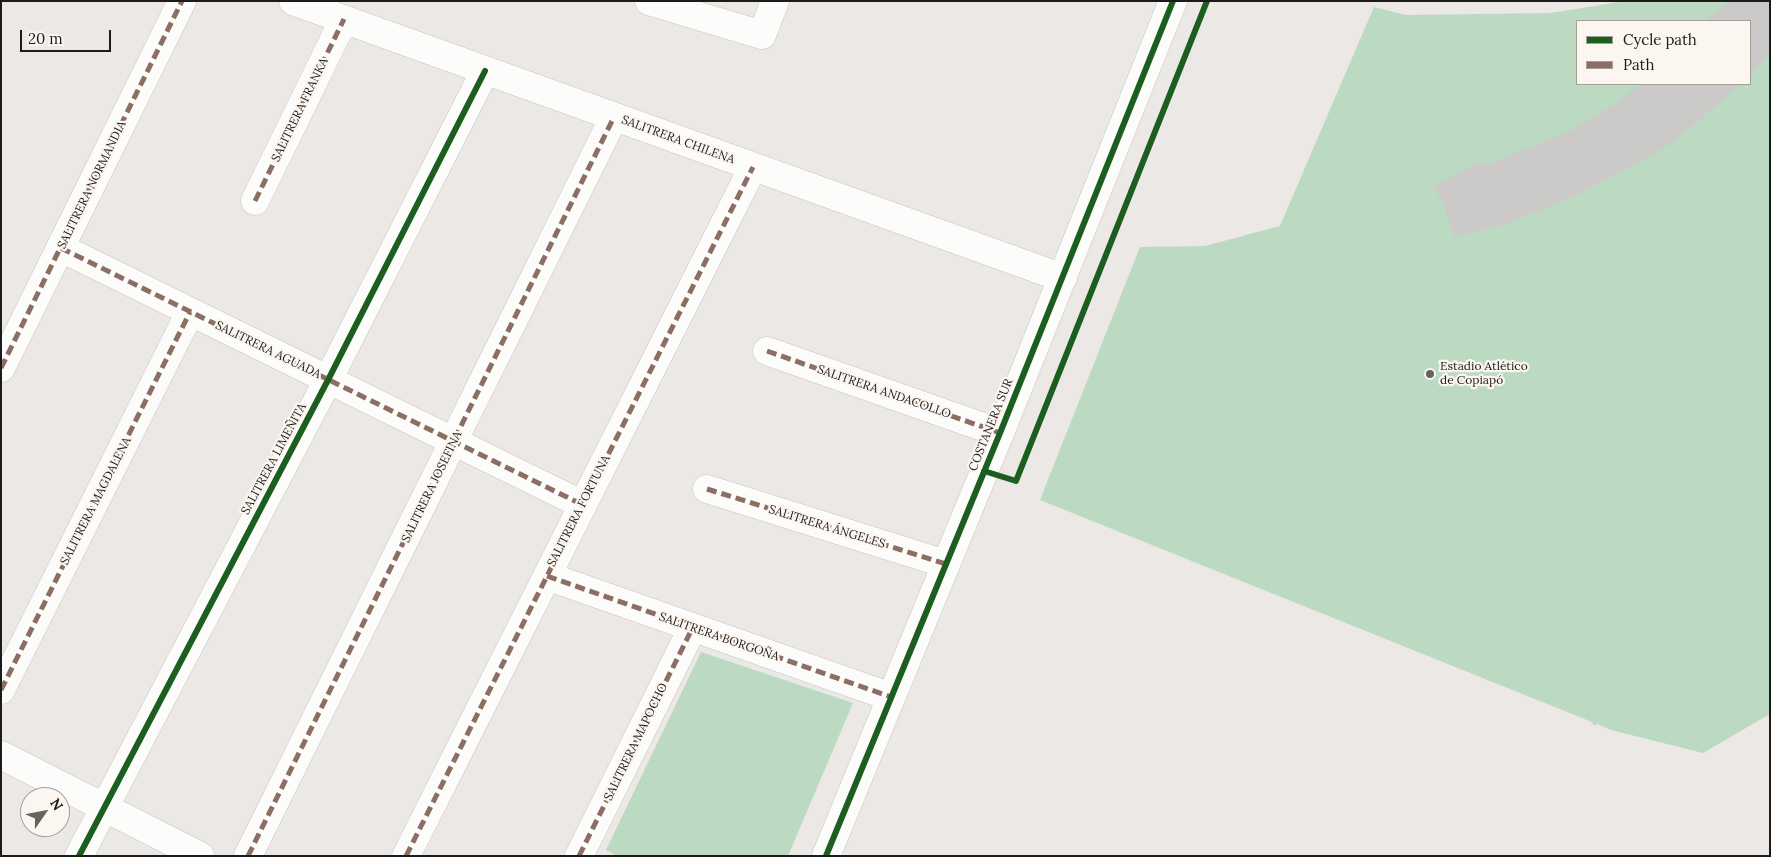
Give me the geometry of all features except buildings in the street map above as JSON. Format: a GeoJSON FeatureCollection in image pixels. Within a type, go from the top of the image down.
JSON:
{"type":"FeatureCollection","features":[{"type":"Feature","properties":{"kind":"street","name":"SALITRERA NORMANDIA"},"geometry":{"type":"LineString","coordinates":[[1,368],[182,1]]}},
{"type":"Feature","properties":{"kind":"street","name":"SALITRERA CHILENA"},"geometry":{"type":"LineString","coordinates":[[293,1],[1063,278]]}},
{"type":"Feature","properties":{"kind":"street"},"geometry":{"type":"LineString","coordinates":[[649,1],[762,35],[775,1]]}},
{"type":"Feature","properties":{"kind":"street","name":"COSTANERA SUR"},"geometry":{"type":"LineString","coordinates":[[826,856],[1000,433],[1174,1]]}},
{"type":"Feature","properties":{"kind":"street","name":"SALITRERA FRANKA"},"geometry":{"type":"LineString","coordinates":[[255,201],[344,20]]}},
{"type":"Feature","properties":{"kind":"street","name":"SALITRERA LIMEÑITA"},"geometry":{"type":"LineString","coordinates":[[79,856],[328,380],[485,70]]}},
{"type":"Feature","properties":{"kind":"street","name":"SALITRERA JOSEFINA"},"geometry":{"type":"LineString","coordinates":[[248,856],[614,117]]}},
{"type":"Feature","properties":{"kind":"street","name":"SALITRERA FORTUNA"},"geometry":{"type":"LineString","coordinates":[[406,856],[753,167]]}},
{"type":"Feature","properties":{"kind":"street","name":"SALITRERA AGUADA"},"geometry":{"type":"LineString","coordinates":[[60,248],[582,505]]}},
{"type":"Feature","properties":{"kind":"street","name":"SALITRERA MAGDALENA"},"geometry":{"type":"LineString","coordinates":[[1,690],[190,312]]}},
{"type":"Feature","properties":{"kind":"street","name":"SALITRERA ANDACOLLO"},"geometry":{"type":"LineString","coordinates":[[767,351],[1000,433]]}},
{"type":"Feature","properties":{"kind":"street","name":"SALITRERA ÁNGELES"},"geometry":{"type":"LineString","coordinates":[[707,489],[946,564]]}},
{"type":"Feature","properties":{"kind":"street","name":"SALITRERA BORGOÑA"},"geometry":{"type":"LineString","coordinates":[[547,576],[891,697]]}},
{"type":"Feature","properties":{"kind":"street","name":"SALITRERA MAPOCHO"},"geometry":{"type":"LineString","coordinates":[[581,855],[693,627]]}},
{"type":"Feature","properties":{"kind":"street"},"geometry":{"type":"LineString","coordinates":[[1,755],[200,856]]}},
{"type":"Feature","properties":{"kind":"green space","name":"Estadio Atlético de Copiapó"},"geometry":{"type":"Polygon","coordinates":[[[1625,1],[1770,1],[1770,714],[1703,753],[1611,730],[1597,724],[1594,726],[1592,722],[1040,500],[1140,247],[1205,246],[1280,226],[1374,7],[1406,15],[1551,13],[1625,1]]]}},
{"type":"Feature","properties":{"kind":"green space"},"geometry":{"type":"Polygon","coordinates":[[[701,652],[853,703],[788,856],[617,856],[606,850],[701,652]]]}},
{"type":"Feature","properties":{"kind":"marked path"},"geometry":{"type":"LineString","coordinates":[[1,368],[182,1]]}},
{"type":"Feature","properties":{"kind":"marked path"},"geometry":{"type":"LineString","coordinates":[[255,201],[344,19]]}},
{"type":"Feature","properties":{"kind":"marked path"},"geometry":{"type":"LineString","coordinates":[[248,856],[614,117]]}},
{"type":"Feature","properties":{"kind":"marked path"},"geometry":{"type":"LineString","coordinates":[[406,856],[753,167]]}},
{"type":"Feature","properties":{"kind":"marked path"},"geometry":{"type":"LineString","coordinates":[[61,248],[583,505]]}},
{"type":"Feature","properties":{"kind":"marked path"},"geometry":{"type":"LineString","coordinates":[[1,690],[190,312]]}},
{"type":"Feature","properties":{"kind":"marked path"},"geometry":{"type":"LineString","coordinates":[[767,351],[1000,433]]}},
{"type":"Feature","properties":{"kind":"marked path"},"geometry":{"type":"LineString","coordinates":[[707,489],[946,564]]}},
{"type":"Feature","properties":{"kind":"marked path"},"geometry":{"type":"LineString","coordinates":[[547,576],[891,697]]}},
{"type":"Feature","properties":{"kind":"marked path"},"geometry":{"type":"LineString","coordinates":[[579,856],[693,627]]}},
{"type":"Feature","properties":{"kind":"cycle path"},"geometry":{"type":"LineString","coordinates":[[826,856],[1000,433],[1173,1]]}},
{"type":"Feature","properties":{"kind":"cycle path"},"geometry":{"type":"LineString","coordinates":[[984,471],[1016,481],[1207,1]]}},
{"type":"Feature","properties":{"kind":"cycle path"},"geometry":{"type":"LineString","coordinates":[[79,856],[328,380],[485,71]]}},
{"type":"Feature","properties":{"kind":"place","name":"Estadio Atlético de Copiapó"},"geometry":{"type":"Point","coordinates":[1430,374]}}]}
